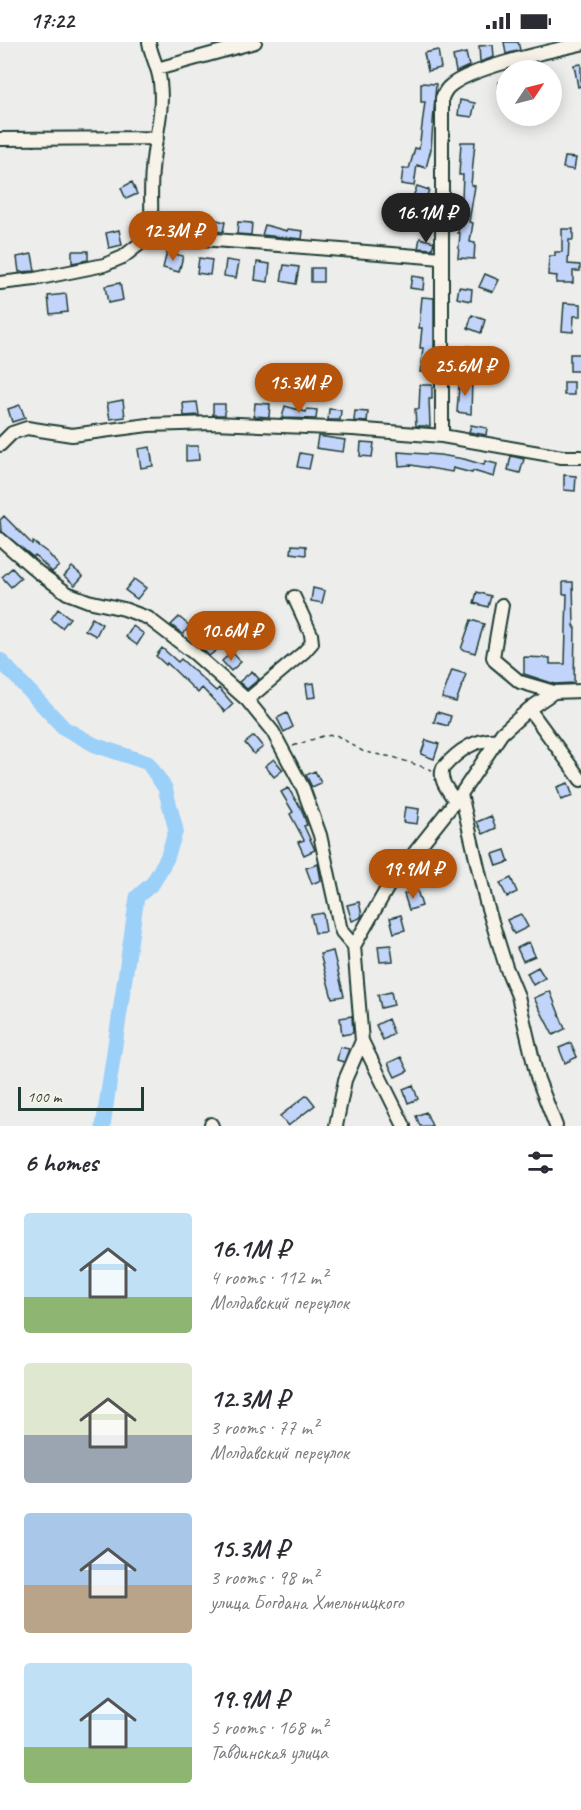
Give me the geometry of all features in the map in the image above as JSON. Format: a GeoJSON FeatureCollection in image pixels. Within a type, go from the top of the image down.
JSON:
{"type":"FeatureCollection","features":[{"type":"Feature","properties":{"kind":"street"},"geometry":{"type":"LineString","coordinates":[[149,42],[160,82],[162,113],[152,168],[151,235]]}},
{"type":"Feature","properties":{"kind":"street"},"geometry":{"type":"LineString","coordinates":[[157,69],[255,42]]}},
{"type":"Feature","properties":{"kind":"street"},"geometry":{"type":"LineString","coordinates":[[442,436],[442,98],[447,88],[456,81],[484,70],[581,44]]}},
{"type":"Feature","properties":{"kind":"street"},"geometry":{"type":"LineString","coordinates":[[0,139],[157,138]]}},
{"type":"Feature","properties":{"kind":"street"},"geometry":{"type":"LineString","coordinates":[[0,283],[35,279],[104,265],[123,257],[151,235],[442,258]]}},
{"type":"Feature","properties":{"kind":"street"},"geometry":{"type":"LineString","coordinates":[[0,445],[12,433],[27,428],[72,435],[148,425],[214,423],[353,429],[442,436],[562,457],[581,457]]}},
{"type":"Feature","properties":{"kind":"street"},"geometry":{"type":"LineString","coordinates":[[0,539],[67,594],[124,609],[148,618],[195,654],[247,700],[273,732],[303,788],[320,835],[342,932],[354,946]]}},
{"type":"Feature","properties":{"kind":"street"},"geometry":{"type":"LineString","coordinates":[[247,700],[304,652],[312,642],[311,634],[294,597]]}},
{"type":"Feature","properties":{"kind":"street"},"geometry":{"type":"LineString","coordinates":[[502,605],[493,657],[495,661],[520,682],[554,692],[581,692]]}},
{"type":"Feature","properties":{"kind":"street"},"geometry":{"type":"LineString","coordinates":[[404,1126],[362,1041],[354,946],[388,885],[458,797],[497,740],[529,709],[554,692]]}},
{"type":"Feature","properties":{"kind":"street"},"geometry":{"type":"LineString","coordinates":[[529,709],[581,780]]}},
{"type":"Feature","properties":{"kind":"street"},"geometry":{"type":"LineString","coordinates":[[497,740],[483,740],[464,748],[447,762],[441,772],[447,788],[458,797],[466,820],[486,902],[518,996],[537,1077],[556,1126]]}},
{"type":"Feature","properties":{"kind":"street"},"geometry":{"type":"LineString","coordinates":[[336,1126],[345,1080],[362,1041]]}},
{"type":"Feature","properties":{"kind":"path"},"geometry":{"type":"LineString","coordinates":[[283,750],[313,739],[336,735],[364,752],[393,757],[441,772]]}},
{"type":"Feature","properties":{"kind":"building"},"geometry":{"type":"Polygon","coordinates":[[[504,42],[518,42],[520,50],[506,54],[504,42]]]}},
{"type":"Feature","properties":{"kind":"building"},"geometry":{"type":"Polygon","coordinates":[[[493,45],[494,57],[480,62],[479,46],[493,45]]]}},
{"type":"Feature","properties":{"kind":"building"},"geometry":{"type":"Polygon","coordinates":[[[438,50],[441,68],[428,71],[424,53],[438,50]]]}},
{"type":"Feature","properties":{"kind":"building"},"geometry":{"type":"Polygon","coordinates":[[[466,53],[469,66],[456,72],[453,56],[466,53]]]}},
{"type":"Feature","properties":{"kind":"building"},"geometry":{"type":"Polygon","coordinates":[[[581,64],[581,86],[578,87],[574,65],[581,64]]]}},
{"type":"Feature","properties":{"kind":"building"},"geometry":{"type":"Polygon","coordinates":[[[421,83],[436,84],[431,149],[426,168],[417,165],[414,186],[401,184],[403,169],[409,169],[415,148],[419,149],[425,102],[421,102],[421,83]]]}},
{"type":"Feature","properties":{"kind":"building"},"geometry":{"type":"Polygon","coordinates":[[[460,100],[475,103],[472,117],[458,115],[460,100]]]}},
{"type":"Feature","properties":{"kind":"building"},"geometry":{"type":"Polygon","coordinates":[[[461,142],[475,142],[471,185],[475,186],[469,222],[473,223],[470,242],[475,243],[474,259],[458,258],[461,215],[458,215],[462,198],[463,175],[459,175],[461,142]]]}},
{"type":"Feature","properties":{"kind":"building"},"geometry":{"type":"Polygon","coordinates":[[[565,157],[576,158],[574,170],[563,168],[565,157]]]}},
{"type":"Feature","properties":{"kind":"building"},"geometry":{"type":"Polygon","coordinates":[[[132,182],[137,194],[126,199],[121,188],[132,182]]]}},
{"type":"Feature","properties":{"kind":"building"},"geometry":{"type":"Polygon","coordinates":[[[417,186],[429,190],[425,201],[413,197],[417,186]]]}},
{"type":"Feature","properties":{"kind":"building"},"geometry":{"type":"Polygon","coordinates":[[[423,208],[434,209],[434,224],[422,224],[423,208]]]}},
{"type":"Feature","properties":{"kind":"building"},"geometry":{"type":"Polygon","coordinates":[[[185,215],[198,218],[194,230],[181,229],[185,215]]]}},
{"type":"Feature","properties":{"kind":"building"},"geometry":{"type":"Polygon","coordinates":[[[213,219],[225,222],[223,232],[211,231],[213,219]]]}},
{"type":"Feature","properties":{"kind":"building"},"geometry":{"type":"Polygon","coordinates":[[[238,222],[252,223],[251,235],[237,234],[238,222]]]}},
{"type":"Feature","properties":{"kind":"building"},"geometry":{"type":"Polygon","coordinates":[[[265,225],[287,231],[288,229],[303,231],[302,239],[262,235],[265,225]]]}},
{"type":"Feature","properties":{"kind":"building"},"geometry":{"type":"Polygon","coordinates":[[[562,229],[573,229],[573,240],[569,240],[568,264],[580,265],[580,271],[573,271],[573,283],[556,283],[557,276],[548,275],[549,256],[555,256],[555,252],[562,252],[562,229]]]}},
{"type":"Feature","properties":{"kind":"building"},"geometry":{"type":"Polygon","coordinates":[[[119,230],[122,245],[109,248],[106,233],[119,230]]]}},
{"type":"Feature","properties":{"kind":"building"},"geometry":{"type":"Polygon","coordinates":[[[420,238],[434,242],[432,249],[418,248],[420,238]]]}},
{"type":"Feature","properties":{"kind":"building"},"geometry":{"type":"Polygon","coordinates":[[[72,251],[88,251],[88,260],[72,263],[72,251]]]}},
{"type":"Feature","properties":{"kind":"building"},"geometry":{"type":"Polygon","coordinates":[[[167,252],[183,256],[179,272],[163,268],[167,252]]]}},
{"type":"Feature","properties":{"kind":"building"},"geometry":{"type":"Polygon","coordinates":[[[32,254],[35,271],[19,272],[17,257],[32,254]]]}},
{"type":"Feature","properties":{"kind":"building"},"geometry":{"type":"Polygon","coordinates":[[[199,258],[212,260],[210,275],[197,273],[199,258]]]}},
{"type":"Feature","properties":{"kind":"building"},"geometry":{"type":"Polygon","coordinates":[[[226,260],[239,262],[236,278],[224,276],[226,260]]]}},
{"type":"Feature","properties":{"kind":"building"},"geometry":{"type":"Polygon","coordinates":[[[257,262],[270,264],[268,282],[255,280],[257,262]]]}},
{"type":"Feature","properties":{"kind":"building"},"geometry":{"type":"Polygon","coordinates":[[[284,265],[299,267],[296,284],[281,281],[284,265]]]}},
{"type":"Feature","properties":{"kind":"building"},"geometry":{"type":"Polygon","coordinates":[[[311,268],[323,268],[323,282],[311,282],[311,268]]]}},
{"type":"Feature","properties":{"kind":"building"},"geometry":{"type":"Polygon","coordinates":[[[485,274],[499,280],[493,292],[479,287],[485,274]]]}},
{"type":"Feature","properties":{"kind":"building"},"geometry":{"type":"Polygon","coordinates":[[[412,276],[424,278],[423,290],[410,288],[412,276]]]}},
{"type":"Feature","properties":{"kind":"building"},"geometry":{"type":"Polygon","coordinates":[[[120,283],[123,300],[108,303],[105,286],[120,283]]]}},
{"type":"Feature","properties":{"kind":"building"},"geometry":{"type":"Polygon","coordinates":[[[459,287],[472,289],[471,301],[457,298],[459,287]]]}},
{"type":"Feature","properties":{"kind":"building"},"geometry":{"type":"Polygon","coordinates":[[[66,294],[68,312],[50,314],[48,296],[66,294]]]}},
{"type":"Feature","properties":{"kind":"building"},"geometry":{"type":"Polygon","coordinates":[[[422,297],[434,298],[434,373],[420,372],[423,348],[420,348],[422,328],[419,328],[422,297]]]}},
{"type":"Feature","properties":{"kind":"building"},"geometry":{"type":"Polygon","coordinates":[[[564,303],[581,304],[581,316],[574,316],[573,332],[562,331],[564,303]]]}},
{"type":"Feature","properties":{"kind":"building"},"geometry":{"type":"Polygon","coordinates":[[[472,315],[485,320],[481,333],[468,328],[472,315]]]}},
{"type":"Feature","properties":{"kind":"building"},"geometry":{"type":"Polygon","coordinates":[[[468,346],[481,349],[479,363],[465,361],[468,346]]]}},
{"type":"Feature","properties":{"kind":"building"},"geometry":{"type":"Polygon","coordinates":[[[570,354],[581,354],[581,371],[570,371],[570,354]]]}},
{"type":"Feature","properties":{"kind":"building"},"geometry":{"type":"Polygon","coordinates":[[[463,379],[472,380],[471,414],[457,412],[459,385],[462,385],[463,379]]]}},
{"type":"Feature","properties":{"kind":"building"},"geometry":{"type":"Polygon","coordinates":[[[564,382],[574,382],[574,395],[564,395],[564,382]]]}},
{"type":"Feature","properties":{"kind":"building"},"geometry":{"type":"Polygon","coordinates":[[[420,385],[432,385],[432,399],[429,399],[430,426],[416,426],[415,409],[419,409],[420,385]]]}},
{"type":"Feature","properties":{"kind":"building"},"geometry":{"type":"Polygon","coordinates":[[[123,400],[125,417],[110,419],[107,403],[123,400]]]}},
{"type":"Feature","properties":{"kind":"building"},"geometry":{"type":"Polygon","coordinates":[[[197,402],[199,415],[184,416],[183,403],[197,402]]]}},
{"type":"Feature","properties":{"kind":"building"},"geometry":{"type":"Polygon","coordinates":[[[255,403],[270,404],[269,417],[254,416],[255,403]]]}},
{"type":"Feature","properties":{"kind":"building"},"geometry":{"type":"Polygon","coordinates":[[[213,404],[225,404],[225,415],[213,415],[213,404]]]}},
{"type":"Feature","properties":{"kind":"building"},"geometry":{"type":"Polygon","coordinates":[[[20,405],[25,418],[12,422],[8,409],[20,405]]]}},
{"type":"Feature","properties":{"kind":"building"},"geometry":{"type":"Polygon","coordinates":[[[285,406],[306,412],[307,409],[317,410],[316,419],[282,418],[285,406]]]}},
{"type":"Feature","properties":{"kind":"building"},"geometry":{"type":"Polygon","coordinates":[[[329,409],[341,410],[340,420],[328,420],[329,409]]]}},
{"type":"Feature","properties":{"kind":"building"},"geometry":{"type":"Polygon","coordinates":[[[355,411],[368,412],[367,422],[354,421],[355,411]]]}},
{"type":"Feature","properties":{"kind":"building"},"geometry":{"type":"Polygon","coordinates":[[[471,425],[487,428],[486,435],[469,432],[471,425]]]}},
{"type":"Feature","properties":{"kind":"building"},"geometry":{"type":"Polygon","coordinates":[[[318,436],[345,440],[343,452],[316,448],[318,436]]]}},
{"type":"Feature","properties":{"kind":"building"},"geometry":{"type":"Polygon","coordinates":[[[361,442],[374,443],[372,457],[360,456],[361,442]]]}},
{"type":"Feature","properties":{"kind":"building"},"geometry":{"type":"Polygon","coordinates":[[[186,446],[198,446],[199,460],[186,461],[186,446]]]}},
{"type":"Feature","properties":{"kind":"building"},"geometry":{"type":"Polygon","coordinates":[[[150,447],[153,466],[141,468],[138,449],[150,447]]]}},
{"type":"Feature","properties":{"kind":"building"},"geometry":{"type":"Polygon","coordinates":[[[398,452],[440,455],[484,465],[485,461],[497,464],[494,477],[453,468],[452,472],[411,465],[399,466],[398,452]]]}},
{"type":"Feature","properties":{"kind":"building"},"geometry":{"type":"Polygon","coordinates":[[[300,453],[312,455],[309,469],[297,467],[300,453]]]}},
{"type":"Feature","properties":{"kind":"building"},"geometry":{"type":"Polygon","coordinates":[[[511,456],[524,459],[520,473],[508,470],[511,456]]]}},
{"type":"Feature","properties":{"kind":"building"},"geometry":{"type":"Polygon","coordinates":[[[564,475],[576,476],[575,491],[564,490],[564,475]]]}},
{"type":"Feature","properties":{"kind":"building"},"geometry":{"type":"Polygon","coordinates":[[[4,516],[32,544],[33,542],[48,553],[59,566],[52,572],[35,555],[33,557],[1,531],[0,520],[4,516]]]}},
{"type":"Feature","properties":{"kind":"building"},"geometry":{"type":"Polygon","coordinates":[[[292,545],[306,546],[306,555],[291,553],[292,545]]]}},
{"type":"Feature","properties":{"kind":"building"},"geometry":{"type":"Polygon","coordinates":[[[72,567],[83,576],[75,585],[64,576],[72,567]]]}},
{"type":"Feature","properties":{"kind":"building"},"geometry":{"type":"Polygon","coordinates":[[[12,568],[21,578],[11,587],[2,577],[12,568]]]}},
{"type":"Feature","properties":{"kind":"building"},"geometry":{"type":"Polygon","coordinates":[[[134,579],[146,588],[137,599],[125,590],[134,579]]]}},
{"type":"Feature","properties":{"kind":"building"},"geometry":{"type":"Polygon","coordinates":[[[563,582],[573,582],[574,683],[555,684],[524,674],[524,657],[550,658],[550,664],[565,664],[567,594],[563,594],[563,582]]]}},
{"type":"Feature","properties":{"kind":"building"},"geometry":{"type":"Polygon","coordinates":[[[313,588],[325,591],[322,603],[311,601],[313,588]]]}},
{"type":"Feature","properties":{"kind":"building"},"geometry":{"type":"Polygon","coordinates":[[[477,592],[491,596],[488,607],[474,603],[477,592]]]}},
{"type":"Feature","properties":{"kind":"building"},"geometry":{"type":"Polygon","coordinates":[[[58,609],[70,618],[62,628],[51,619],[58,609]]]}},
{"type":"Feature","properties":{"kind":"building"},"geometry":{"type":"Polygon","coordinates":[[[179,617],[190,626],[183,634],[171,625],[179,617]]]}},
{"type":"Feature","properties":{"kind":"building"},"geometry":{"type":"Polygon","coordinates":[[[92,618],[102,624],[96,636],[85,630],[92,618]]]}},
{"type":"Feature","properties":{"kind":"building"},"geometry":{"type":"Polygon","coordinates":[[[471,620],[484,624],[475,653],[461,649],[471,620]]]}},
{"type":"Feature","properties":{"kind":"building"},"geometry":{"type":"Polygon","coordinates":[[[133,626],[144,634],[137,645],[126,637],[133,626]]]}},
{"type":"Feature","properties":{"kind":"building"},"geometry":{"type":"Polygon","coordinates":[[[210,636],[219,648],[209,656],[199,645],[210,636]]]}},
{"type":"Feature","properties":{"kind":"building"},"geometry":{"type":"Polygon","coordinates":[[[162,648],[178,662],[181,659],[216,691],[219,688],[233,704],[225,712],[202,688],[198,693],[167,663],[166,665],[156,656],[162,648]]]}},
{"type":"Feature","properties":{"kind":"building"},"geometry":{"type":"Polygon","coordinates":[[[232,652],[241,662],[231,671],[222,661],[232,652]]]}},
{"type":"Feature","properties":{"kind":"building"},"geometry":{"type":"Polygon","coordinates":[[[452,670],[466,674],[456,702],[442,698],[452,670]]]}},
{"type":"Feature","properties":{"kind":"building"},"geometry":{"type":"Polygon","coordinates":[[[252,671],[259,679],[247,689],[239,682],[252,671]]]}},
{"type":"Feature","properties":{"kind":"building"},"geometry":{"type":"Polygon","coordinates":[[[314,683],[316,697],[308,698],[306,684],[314,683]]]}},
{"type":"Feature","properties":{"kind":"building"},"geometry":{"type":"Polygon","coordinates":[[[437,712],[451,716],[448,726],[434,722],[437,712]]]}},
{"type":"Feature","properties":{"kind":"building"},"geometry":{"type":"Polygon","coordinates":[[[287,713],[293,727],[284,732],[277,718],[287,713]]]}},
{"type":"Feature","properties":{"kind":"building"},"geometry":{"type":"Polygon","coordinates":[[[254,736],[263,747],[254,754],[245,743],[254,736]]]}},
{"type":"Feature","properties":{"kind":"building"},"geometry":{"type":"Polygon","coordinates":[[[426,740],[439,744],[434,759],[421,754],[426,740]]]}},
{"type":"Feature","properties":{"kind":"building"},"geometry":{"type":"Polygon","coordinates":[[[274,759],[283,770],[274,777],[265,766],[274,759]]]}},
{"type":"Feature","properties":{"kind":"building"},"geometry":{"type":"Polygon","coordinates":[[[315,771],[321,783],[312,787],[306,775],[315,771]]]}},
{"type":"Feature","properties":{"kind":"building"},"geometry":{"type":"Polygon","coordinates":[[[568,783],[573,796],[561,800],[557,787],[568,783]]]}},
{"type":"Feature","properties":{"kind":"building"},"geometry":{"type":"Polygon","coordinates":[[[288,788],[301,808],[307,825],[304,826],[315,850],[304,855],[298,842],[304,840],[290,814],[293,812],[281,792],[288,788]]]}},
{"type":"Feature","properties":{"kind":"building"},"geometry":{"type":"Polygon","coordinates":[[[405,807],[419,809],[417,824],[403,822],[405,807]]]}},
{"type":"Feature","properties":{"kind":"building"},"geometry":{"type":"Polygon","coordinates":[[[491,816],[496,828],[483,834],[477,822],[491,816]]]}},
{"type":"Feature","properties":{"kind":"building"},"geometry":{"type":"Polygon","coordinates":[[[505,850],[509,862],[497,866],[493,854],[505,850]]]}},
{"type":"Feature","properties":{"kind":"building"},"geometry":{"type":"Polygon","coordinates":[[[318,864],[321,880],[312,884],[306,868],[318,864]]]}},
{"type":"Feature","properties":{"kind":"building"},"geometry":{"type":"Polygon","coordinates":[[[511,878],[517,892],[507,897],[500,883],[511,878]]]}},
{"type":"Feature","properties":{"kind":"building"},"geometry":{"type":"Polygon","coordinates":[[[417,890],[422,906],[409,910],[404,894],[417,890]]]}},
{"type":"Feature","properties":{"kind":"building"},"geometry":{"type":"Polygon","coordinates":[[[359,902],[362,915],[352,921],[347,905],[359,902]]]}},
{"type":"Feature","properties":{"kind":"building"},"geometry":{"type":"Polygon","coordinates":[[[323,913],[326,932],[315,933],[311,915],[323,913]]]}},
{"type":"Feature","properties":{"kind":"building"},"geometry":{"type":"Polygon","coordinates":[[[521,914],[528,927],[514,934],[507,920],[521,914]]]}},
{"type":"Feature","properties":{"kind":"building"},"geometry":{"type":"Polygon","coordinates":[[[401,915],[405,930],[394,933],[390,918],[401,915]]]}},
{"type":"Feature","properties":{"kind":"building"},"geometry":{"type":"Polygon","coordinates":[[[529,942],[535,956],[523,961],[517,948],[529,942]]]}},
{"type":"Feature","properties":{"kind":"building"},"geometry":{"type":"Polygon","coordinates":[[[391,945],[393,961],[380,962],[378,946],[391,945]]]}},
{"type":"Feature","properties":{"kind":"building"},"geometry":{"type":"Polygon","coordinates":[[[333,951],[344,996],[332,998],[320,954],[333,951]]]}},
{"type":"Feature","properties":{"kind":"building"},"geometry":{"type":"Polygon","coordinates":[[[538,967],[545,978],[533,985],[527,973],[538,967]]]}},
{"type":"Feature","properties":{"kind":"building"},"geometry":{"type":"Polygon","coordinates":[[[550,991],[565,1029],[553,1035],[534,998],[550,991]]]}},
{"type":"Feature","properties":{"kind":"building"},"geometry":{"type":"Polygon","coordinates":[[[391,992],[394,1005],[381,1008],[378,995],[391,992]]]}},
{"type":"Feature","properties":{"kind":"building"},"geometry":{"type":"Polygon","coordinates":[[[352,1016],[353,1033],[342,1035],[340,1018],[352,1016]]]}},
{"type":"Feature","properties":{"kind":"building"},"geometry":{"type":"Polygon","coordinates":[[[388,1019],[394,1034],[383,1040],[376,1025],[388,1019]]]}},
{"type":"Feature","properties":{"kind":"building"},"geometry":{"type":"Polygon","coordinates":[[[571,1043],[577,1057],[565,1063],[559,1048],[571,1043]]]}},
{"type":"Feature","properties":{"kind":"building"},"geometry":{"type":"Polygon","coordinates":[[[340,1047],[349,1049],[344,1062],[337,1060],[340,1047]]]}},
{"type":"Feature","properties":{"kind":"building"},"geometry":{"type":"Polygon","coordinates":[[[401,1057],[408,1071],[395,1077],[388,1063],[401,1057]]]}},
{"type":"Feature","properties":{"kind":"building"},"geometry":{"type":"Polygon","coordinates":[[[413,1085],[418,1099],[408,1103],[403,1089],[413,1085]]]}},
{"type":"Feature","properties":{"kind":"building"},"geometry":{"type":"Polygon","coordinates":[[[307,1095],[315,1105],[288,1126],[280,1116],[307,1095]]]}},
{"type":"Feature","properties":{"kind":"building"},"geometry":{"type":"Polygon","coordinates":[[[426,1112],[432,1126],[420,1126],[416,1116],[426,1112]]]}},
{"type":"Feature","properties":{"kind":"waterway"},"geometry":{"type":"LineString","coordinates":[[0,660],[64,728],[95,745],[148,763],[165,788],[176,830],[167,858],[153,883],[137,897],[103,1126]]}}]}
